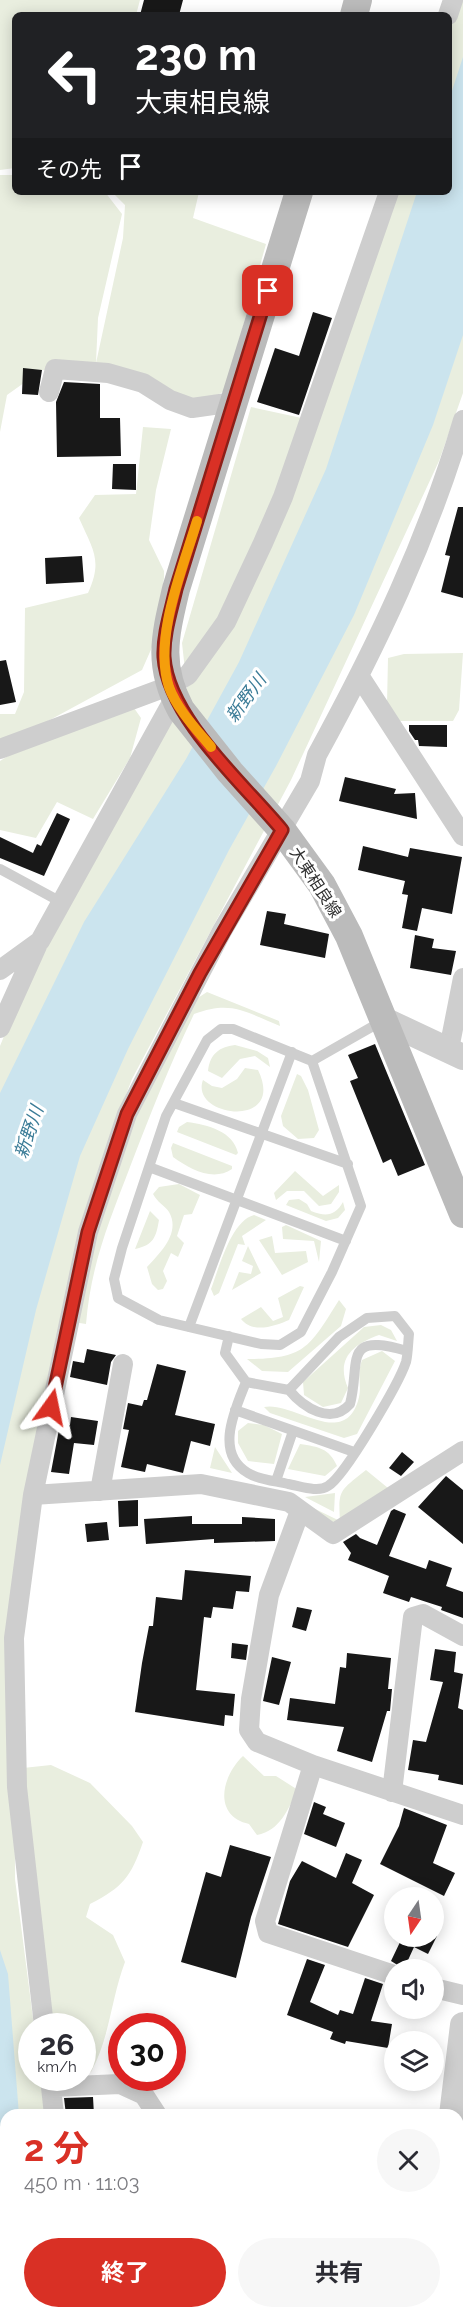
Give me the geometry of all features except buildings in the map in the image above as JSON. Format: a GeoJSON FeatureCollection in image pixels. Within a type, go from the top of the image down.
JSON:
{"type":"FeatureCollection","features":[{"type":"Feature","properties":{"kind":"main road","name":"大東相良線"},"geometry":{"type":"LineString","coordinates":[[298,195],[176,589],[164,656],[175,698],[230,772],[279,826],[322,885],[350,936],[463,1214]]}},
{"type":"Feature","properties":{"kind":"street"},"geometry":{"type":"LineString","coordinates":[[0,1028],[60,902],[188,675],[226,622],[263,543],[284,497],[388,195]]}},
{"type":"Feature","properties":{"kind":"street"},"geometry":{"type":"LineString","coordinates":[[49,392],[56,369],[108,373],[143,383],[170,400],[192,408],[234,402]]}},
{"type":"Feature","properties":{"kind":"street"},"geometry":{"type":"LineString","coordinates":[[42,2013],[16,1787],[13,1705],[14,1638],[33,1495],[88,1232],[127,1114],[279,826],[310,781],[317,755],[393,611],[445,482],[463,420]]}},
{"type":"Feature","properties":{"kind":"street"},"geometry":{"type":"LineString","coordinates":[[360,677],[463,836]]}},
{"type":"Feature","properties":{"kind":"street"},"geometry":{"type":"LineString","coordinates":[[0,749],[175,698]]}},
{"type":"Feature","properties":{"kind":"street"},"geometry":{"type":"LineString","coordinates":[[0,970],[40,940]]}},
{"type":"Feature","properties":{"kind":"street"},"geometry":{"type":"LineString","coordinates":[[384,1020],[456,1053],[463,978]]}},
{"type":"Feature","properties":{"kind":"street"},"geometry":{"type":"LineString","coordinates":[[100,1491],[123,1364]]}},
{"type":"Feature","properties":{"kind":"street"},"geometry":{"type":"LineString","coordinates":[[33,1495],[201,1484],[289,1502],[333,1534],[463,1451]]}},
{"type":"Feature","properties":{"kind":"street"},"geometry":{"type":"LineString","coordinates":[[300,1511],[268,1595],[251,1699],[249,1730],[257,1742],[313,1765],[463,1815]]}},
{"type":"Feature","properties":{"kind":"street"},"geometry":{"type":"LineString","coordinates":[[392,1792],[413,1617],[423,1614],[463,1635]]}},
{"type":"Feature","properties":{"kind":"street"},"geometry":{"type":"LineString","coordinates":[[313,1765],[265,1921],[268,1933],[384,1972]]}},
{"type":"Feature","properties":{"kind":"street"},"geometry":{"type":"LineString","coordinates":[[444,1990],[463,1995]]}},
{"type":"Feature","properties":{"kind":"street"},"geometry":{"type":"LineString","coordinates":[[453,2109],[463,2025]]}},
{"type":"Feature","properties":{"kind":"street"},"geometry":{"type":"LineString","coordinates":[[96,2083],[120,2084],[144,2095],[153,2109]]}},
{"type":"Feature","properties":{"kind":"street"},"geometry":{"type":"LineString","coordinates":[[52,2091],[53,2109]]}},
{"type":"Feature","properties":{"kind":"lane"},"geometry":{"type":"LineString","coordinates":[[0,869],[60,902]]}},
{"type":"Feature","properties":{"kind":"lane"},"geometry":{"type":"LineString","coordinates":[[312,1061],[384,1020]]}},
{"type":"Feature","properties":{"kind":"lane"},"geometry":{"type":"LineString","coordinates":[[221,1029],[232,1029],[312,1061],[361,1206],[301,1332],[280,1345],[261,1344],[159,1320],[118,1298],[114,1279],[149,1167],[174,1103],[207,1040],[221,1029]]}},
{"type":"Feature","properties":{"kind":"lane"},"geometry":{"type":"LineString","coordinates":[[189,1327],[235,1199],[292,1052]]}},
{"type":"Feature","properties":{"kind":"lane"},"geometry":{"type":"LineString","coordinates":[[174,1103],[348,1164]]}},
{"type":"Feature","properties":{"kind":"lane"},"geometry":{"type":"LineString","coordinates":[[149,1167],[346,1241]]}},
{"type":"Feature","properties":{"kind":"lane"},"geometry":{"type":"LineString","coordinates":[[246,1382],[229,1425],[230,1445],[237,1465],[249,1474],[276,1481],[310,1489],[326,1488],[337,1479],[406,1362],[409,1335],[395,1316],[367,1318],[339,1337],[289,1390]]}},
{"type":"Feature","properties":{"kind":"lane"},"geometry":{"type":"LineString","coordinates":[[229,1336],[225,1353],[246,1382],[289,1390],[299,1402],[322,1414],[329,1414],[350,1404],[354,1389],[353,1363],[361,1350],[371,1346],[387,1345],[407,1351]]}},
{"type":"Feature","properties":{"kind":"lane"},"geometry":{"type":"LineString","coordinates":[[235,1410],[354,1452]]}},
{"type":"Feature","properties":{"kind":"lane"},"geometry":{"type":"LineString","coordinates":[[276,1481],[293,1431]]}},
{"type":"Feature","properties":{"kind":"shaded area"},"geometry":{"type":"Polygon","coordinates":[[[0,0],[140,0],[137,12],[12,12],[12,168],[0,170],[0,0]]]}},
{"type":"Feature","properties":{"kind":"shaded area"},"geometry":{"type":"Polygon","coordinates":[[[455,0],[463,0],[463,393],[439,461],[291,780],[132,1079],[111,1134],[14,1638],[15,1879],[32,2013],[18,2013],[18,2091],[43,2091],[45,2109],[0,2109],[0,1046],[40,948],[187,688],[182,643],[251,407],[311,420],[390,195],[452,195],[452,12],[455,0]]]}},
{"type":"Feature","properties":{"kind":"shaded area"},"geometry":{"type":"Polygon","coordinates":[[[0,175],[12,175],[12,195],[107,195],[122,214],[98,318],[96,363],[123,238],[125,205],[115,195],[198,195],[193,218],[266,244],[225,391],[199,404],[96,368],[42,370],[7,395],[0,432],[0,175]]]}},
{"type":"Feature","properties":{"kind":"shaded area"},"geometry":{"type":"Polygon","coordinates":[[[143,427],[171,429],[156,490],[149,540],[164,571],[164,578],[153,645],[142,670],[0,747],[0,714],[15,714],[24,692],[25,608],[88,593],[95,572],[95,563],[92,547],[79,518],[95,495],[136,494],[143,427]]]}},
{"type":"Feature","properties":{"kind":"shaded area"},"geometry":{"type":"Polygon","coordinates":[[[463,653],[459,710],[453,721],[393,721],[387,704],[388,658],[404,654],[463,653]]]}},
{"type":"Feature","properties":{"kind":"shaded area"},"geometry":{"type":"Polygon","coordinates":[[[134,708],[141,718],[130,758],[93,819],[57,802],[36,838],[0,830],[0,761],[19,749],[134,708]]]}},
{"type":"Feature","properties":{"kind":"shaded area"},"geometry":{"type":"Polygon","coordinates":[[[207,992],[279,1021],[280,1026],[247,1012],[229,1008],[194,1014],[160,1090],[108,1225],[92,1282],[86,1324],[73,1322],[81,1276],[132,1118],[184,1007],[207,992]]]}},
{"type":"Feature","properties":{"kind":"shaded area"},"geometry":{"type":"Polygon","coordinates":[[[235,1045],[257,1051],[268,1058],[270,1067],[255,1056],[240,1059],[222,1078],[208,1071],[216,1052],[235,1045]]]}},
{"type":"Feature","properties":{"kind":"shaded area"},"geometry":{"type":"Polygon","coordinates":[[[245,1068],[258,1070],[263,1089],[260,1102],[250,1109],[236,1111],[222,1109],[210,1102],[203,1093],[203,1080],[212,1086],[222,1088],[237,1079],[245,1068]]]}},
{"type":"Feature","properties":{"kind":"shaded area"},"geometry":{"type":"Polygon","coordinates":[[[297,1074],[301,1076],[308,1090],[319,1130],[314,1138],[298,1139],[283,1126],[281,1116],[297,1074]]]}},
{"type":"Feature","properties":{"kind":"shaded area"},"geometry":{"type":"Polygon","coordinates":[[[187,1122],[211,1127],[225,1134],[231,1139],[238,1153],[236,1155],[177,1132],[179,1127],[187,1122]]]}},
{"type":"Feature","properties":{"kind":"shaded area"},"geometry":{"type":"Polygon","coordinates":[[[173,1143],[232,1166],[232,1169],[225,1173],[209,1174],[187,1166],[173,1157],[171,1148],[173,1143]]]}},
{"type":"Feature","properties":{"kind":"shaded area"},"geometry":{"type":"Polygon","coordinates":[[[295,1171],[323,1196],[339,1185],[339,1192],[331,1204],[319,1206],[304,1191],[287,1191],[276,1200],[274,1193],[295,1171]]]}},
{"type":"Feature","properties":{"kind":"shaded area"},"geometry":{"type":"Polygon","coordinates":[[[179,1184],[200,1195],[192,1214],[184,1215],[177,1236],[184,1243],[178,1257],[171,1253],[163,1271],[167,1281],[163,1289],[158,1290],[152,1284],[147,1267],[171,1235],[172,1220],[169,1212],[153,1194],[159,1187],[179,1184]]]}},
{"type":"Feature","properties":{"kind":"shaded area"},"geometry":{"type":"Polygon","coordinates":[[[299,1199],[307,1204],[311,1211],[321,1214],[333,1213],[343,1202],[345,1210],[338,1218],[326,1221],[286,1205],[289,1200],[299,1199]]]}},
{"type":"Feature","properties":{"kind":"shaded area"},"geometry":{"type":"Polygon","coordinates":[[[150,1211],[159,1220],[155,1236],[150,1243],[135,1249],[150,1211]]]}},
{"type":"Feature","properties":{"kind":"shaded area"},"geometry":{"type":"Polygon","coordinates":[[[254,1215],[266,1220],[242,1236],[245,1245],[238,1244],[219,1293],[214,1296],[211,1289],[227,1246],[239,1226],[254,1215]]]}},
{"type":"Feature","properties":{"kind":"shaded area"},"geometry":{"type":"Polygon","coordinates":[[[286,1225],[321,1241],[319,1262],[314,1241],[283,1239],[282,1227],[286,1225]]]}},
{"type":"Feature","properties":{"kind":"shaded area"},"geometry":{"type":"Polygon","coordinates":[[[272,1236],[275,1253],[306,1251],[308,1262],[282,1275],[259,1240],[272,1236]]]}},
{"type":"Feature","properties":{"kind":"shaded area"},"geometry":{"type":"Polygon","coordinates":[[[248,1246],[261,1273],[232,1290],[239,1272],[251,1274],[253,1266],[242,1261],[248,1246]]]}},
{"type":"Feature","properties":{"kind":"shaded area"},"geometry":{"type":"Polygon","coordinates":[[[300,1286],[304,1287],[289,1320],[271,1326],[258,1327],[246,1324],[241,1319],[261,1307],[273,1321],[283,1317],[278,1298],[300,1286]]]}},
{"type":"Feature","properties":{"kind":"shaded area"},"geometry":{"type":"Polygon","coordinates":[[[339,1300],[346,1309],[341,1326],[288,1372],[262,1371],[247,1359],[282,1357],[304,1348],[339,1300]]]}},
{"type":"Feature","properties":{"kind":"shaded area"},"geometry":{"type":"Polygon","coordinates":[[[381,1325],[391,1330],[397,1341],[379,1335],[362,1343],[349,1354],[344,1368],[348,1388],[341,1403],[323,1407],[304,1395],[303,1382],[364,1327],[381,1325]]]}},
{"type":"Feature","properties":{"kind":"shaded area"},"geometry":{"type":"Polygon","coordinates":[[[382,1351],[395,1361],[357,1434],[344,1438],[270,1413],[264,1407],[289,1410],[316,1420],[341,1421],[351,1415],[358,1401],[362,1360],[382,1351]]]}},
{"type":"Feature","properties":{"kind":"shaded area"},"geometry":{"type":"Polygon","coordinates":[[[248,1423],[264,1425],[282,1434],[274,1464],[248,1461],[238,1443],[238,1431],[248,1423]]]}},
{"type":"Feature","properties":{"kind":"shaded area"},"geometry":{"type":"Polygon","coordinates":[[[300,1444],[323,1449],[331,1455],[337,1466],[325,1476],[288,1469],[300,1444]]]}},
{"type":"Feature","properties":{"kind":"shaded area"},"geometry":{"type":"Polygon","coordinates":[[[215,1447],[232,1473],[210,1468],[215,1447]]]}},
{"type":"Feature","properties":{"kind":"shaded area"},"geometry":{"type":"Polygon","coordinates":[[[366,1470],[388,1488],[329,1531],[289,1502],[204,1475],[276,1490],[340,1521],[342,1491],[366,1470]]]}},
{"type":"Feature","properties":{"kind":"shaded area"},"geometry":{"type":"Polygon","coordinates":[[[335,1493],[334,1512],[305,1497],[335,1493]]]}},
{"type":"Feature","properties":{"kind":"shaded area"},"geometry":{"type":"Polygon","coordinates":[[[243,1756],[264,1776],[276,1776],[298,1790],[278,1824],[257,1835],[249,1824],[238,1820],[225,1805],[224,1795],[230,1774],[243,1756]]]}},
{"type":"Feature","properties":{"kind":"shaded area"},"geometry":{"type":"Polygon","coordinates":[[[51,1765],[90,1783],[132,1826],[143,1842],[130,1873],[111,1892],[90,1904],[86,1917],[113,1935],[125,1962],[111,2013],[108,2013],[106,2032],[96,2061],[96,2013],[45,2013],[23,1768],[51,1765]]]}},
{"type":"Feature","properties":{"kind":"water","name":"新野川"},"geometry":{"type":"Polygon","coordinates":[[[463,57],[463,335],[433,425],[354,615],[276,766],[229,850],[128,1049],[80,1156],[36,1310],[0,1465],[0,1093],[84,922],[186,759],[239,662],[326,469],[416,195],[452,195],[452,91],[463,57]]]}},
{"type":"Feature","properties":{"kind":"water"},"geometry":{"type":"Polygon","coordinates":[[[0,1950],[8,1974],[19,2109],[0,2109],[0,1950]]]}},
{"type":"Feature","properties":{"kind":"slow traffic"},"geometry":{"type":"LineString","coordinates":[[197,521],[176,589],[164,656],[169,686],[181,710],[211,747]]}},
{"type":"Feature","properties":{"kind":"route"},"geometry":{"type":"LineString","coordinates":[[51,1407],[88,1232],[127,1114],[222,931],[282,830],[230,772],[181,710],[169,686],[164,656],[176,589],[268,291]]}}]}
